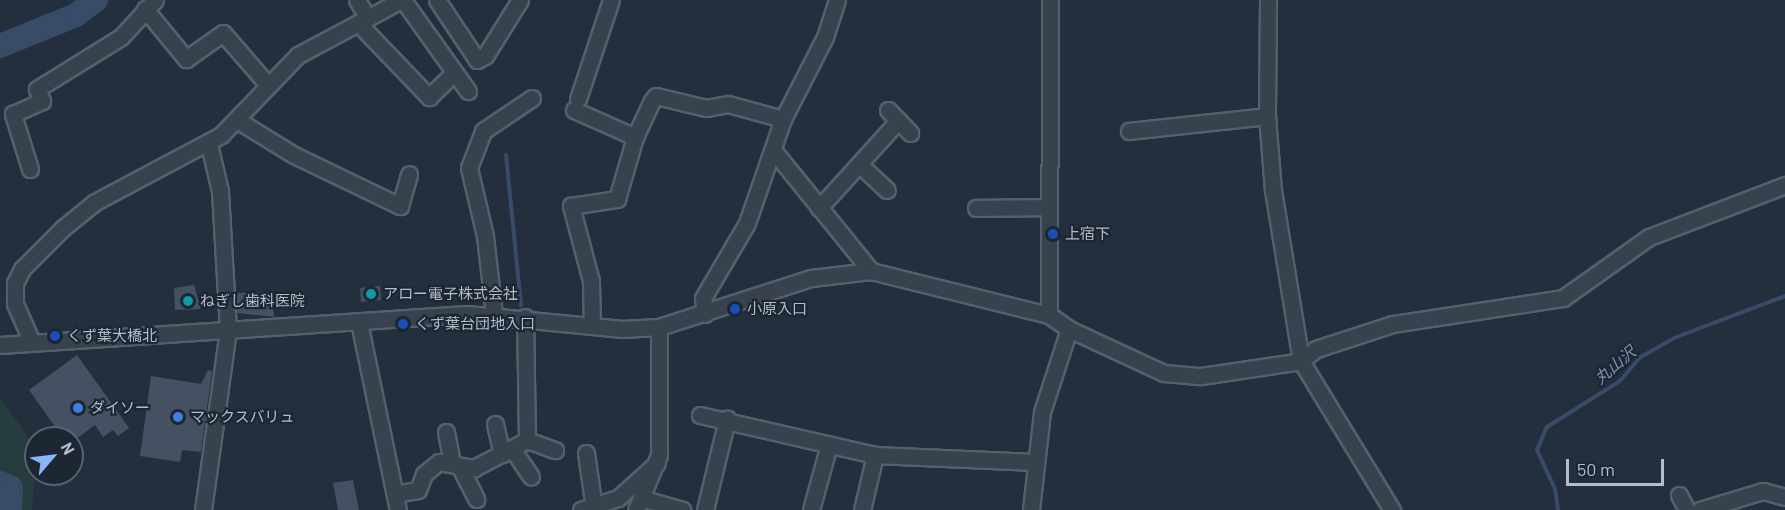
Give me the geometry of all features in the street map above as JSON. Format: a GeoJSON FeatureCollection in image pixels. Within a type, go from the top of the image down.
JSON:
{"type":"FeatureCollection","features":[{"type":"Feature","properties":{"kind":"street"},"geometry":{"type":"LineString","coordinates":[[357,0],[363,20],[429,97],[454,73]]}},
{"type":"Feature","properties":{"kind":"street"},"geometry":{"type":"LineString","coordinates":[[32,342],[8,305],[22,269],[94,202],[209,144],[237,120],[267,84],[297,55],[402,0],[468,91]]}},
{"type":"Feature","properties":{"kind":"street"},"geometry":{"type":"LineString","coordinates":[[437,0],[477,60],[485,56],[520,0]]}},
{"type":"Feature","properties":{"kind":"street"},"geometry":{"type":"LineString","coordinates":[[611,0],[576,104],[635,137]]}},
{"type":"Feature","properties":{"kind":"street"},"geometry":{"type":"LineString","coordinates":[[705,314],[703,298],[747,223],[783,118],[825,37],[837,0]]}},
{"type":"Feature","properties":{"kind":"street"},"geometry":{"type":"LineString","coordinates":[[1049,315],[1050,0]]}},
{"type":"Feature","properties":{"kind":"street"},"geometry":{"type":"LineString","coordinates":[[1268,0],[1267,116],[1276,219],[1301,360],[1392,510]]}},
{"type":"Feature","properties":{"kind":"street"},"geometry":{"type":"LineString","coordinates":[[30,169],[13,114],[42,101],[37,89],[121,37],[150,4],[186,59],[223,33],[267,84]]}},
{"type":"Feature","properties":{"kind":"street"},"geometry":{"type":"LineString","coordinates":[[592,326],[591,281],[571,206],[617,199],[635,137],[656,96],[696,107],[750,108],[783,118]]}},
{"type":"Feature","properties":{"kind":"street"},"geometry":{"type":"LineString","coordinates":[[494,314],[485,236],[469,168],[483,131],[532,98]]}},
{"type":"Feature","properties":{"kind":"street"},"geometry":{"type":"LineString","coordinates":[[819,208],[859,164],[893,115],[910,133]]}},
{"type":"Feature","properties":{"kind":"street"},"geometry":{"type":"LineString","coordinates":[[1129,131],[1267,116]]}},
{"type":"Feature","properties":{"kind":"street"},"geometry":{"type":"LineString","coordinates":[[237,120],[294,155],[400,206],[409,174]]}},
{"type":"Feature","properties":{"kind":"street"},"geometry":{"type":"LineString","coordinates":[[203,510],[228,330],[220,191],[209,144]]}},
{"type":"Feature","properties":{"kind":"street"},"geometry":{"type":"LineString","coordinates":[[773,150],[871,271]]}},
{"type":"Feature","properties":{"kind":"street"},"geometry":{"type":"LineString","coordinates":[[859,164],[887,190]]}},
{"type":"Feature","properties":{"kind":"street"},"geometry":{"type":"LineString","coordinates":[[0,345],[494,314],[592,326],[659,327],[811,278],[871,271],[1049,315],[1069,329],[1164,373],[1201,376],[1301,360],[1316,349],[1393,324],[1563,298],[1654,234],[1785,185]]}},
{"type":"Feature","properties":{"kind":"street"},"geometry":{"type":"LineString","coordinates":[[976,208],[1049,207]]}},
{"type":"Feature","properties":{"kind":"street"},"geometry":{"type":"LineString","coordinates":[[525,317],[527,440]]}},
{"type":"Feature","properties":{"kind":"street"},"geometry":{"type":"LineString","coordinates":[[359,322],[398,510]]}},
{"type":"Feature","properties":{"kind":"street"},"geometry":{"type":"LineString","coordinates":[[659,327],[662,415],[657,463],[640,505],[682,510]]}},
{"type":"Feature","properties":{"kind":"street"},"geometry":{"type":"LineString","coordinates":[[1031,510],[1042,412],[1069,329]]}},
{"type":"Feature","properties":{"kind":"street"},"geometry":{"type":"LineString","coordinates":[[699,415],[727,419],[875,455],[1035,462]]}},
{"type":"Feature","properties":{"kind":"street"},"geometry":{"type":"LineString","coordinates":[[705,510],[727,419]]}},
{"type":"Feature","properties":{"kind":"street"},"geometry":{"type":"LineString","coordinates":[[495,424],[508,452],[531,477]]}},
{"type":"Feature","properties":{"kind":"street"},"geometry":{"type":"LineString","coordinates":[[446,432],[456,464],[476,499]]}},
{"type":"Feature","properties":{"kind":"street"},"geometry":{"type":"LineString","coordinates":[[527,440],[555,450]]}},
{"type":"Feature","properties":{"kind":"street"},"geometry":{"type":"LineString","coordinates":[[395,494],[418,490],[431,466],[456,464],[474,468],[527,440]]}},
{"type":"Feature","properties":{"kind":"street"},"geometry":{"type":"LineString","coordinates":[[811,510],[829,444]]}},
{"type":"Feature","properties":{"kind":"street"},"geometry":{"type":"LineString","coordinates":[[862,510],[875,455]]}},
{"type":"Feature","properties":{"kind":"street"},"geometry":{"type":"LineString","coordinates":[[592,461],[588,509],[618,498],[657,463]]}},
{"type":"Feature","properties":{"kind":"street"},"geometry":{"type":"LineString","coordinates":[[1700,510],[1763,490],[1785,497]]}},
{"type":"Feature","properties":{"kind":"street"},"geometry":{"type":"LineString","coordinates":[[1679,495],[1687,510]]}},
{"type":"Feature","properties":{"kind":"green space"},"geometry":{"type":"Polygon","coordinates":[[[0,397],[24,431],[24,486],[34,486],[32,510],[0,510],[0,397]]]}},
{"type":"Feature","properties":{"kind":"building","name":"ねぎし歯科医院"},"geometry":{"type":"Polygon","coordinates":[[[194,285],[201,309],[175,310],[174,288],[194,285]]]}},
{"type":"Feature","properties":{"kind":"building","name":"アロー電子株式会社"},"geometry":{"type":"Polygon","coordinates":[[[380,286],[381,300],[361,302],[360,288],[380,286]]]}},
{"type":"Feature","properties":{"kind":"building"},"geometry":{"type":"Polygon","coordinates":[[[272,292],[274,317],[237,313],[236,293],[272,292]]]}},
{"type":"Feature","properties":{"kind":"building","name":"ダイソー"},"geometry":{"type":"Polygon","coordinates":[[[77,355],[129,428],[118,436],[113,430],[103,437],[95,425],[84,433],[84,426],[54,426],[29,390],[77,355]]]}},
{"type":"Feature","properties":{"kind":"building","name":"マックスバリュ"},"geometry":{"type":"Polygon","coordinates":[[[208,370],[212,371],[201,452],[182,450],[180,462],[140,456],[151,376],[201,384],[208,370]]]}},
{"type":"Feature","properties":{"kind":"building"},"geometry":{"type":"Polygon","coordinates":[[[353,480],[359,510],[338,510],[333,483],[353,480]]]}},
{"type":"Feature","properties":{"kind":"waterway"},"geometry":{"type":"LineString","coordinates":[[0,46],[76,15],[96,0]]}},
{"type":"Feature","properties":{"kind":"waterway"},"geometry":{"type":"LineString","coordinates":[[506,155],[521,305]]}},
{"type":"Feature","properties":{"kind":"waterway","name":"丸山沢"},"geometry":{"type":"LineString","coordinates":[[1558,510],[1555,489],[1537,450],[1547,427],[1620,381],[1639,358],[1674,338],[1785,296]]}},
{"type":"Feature","properties":{"kind":"waterway"},"geometry":{"type":"LineString","coordinates":[[0,483],[11,488],[10,510]]}},
{"type":"Feature","properties":{"kind":"place","name":"上宿下"},"geometry":{"type":"Point","coordinates":[1053,234]}},
{"type":"Feature","properties":{"kind":"place","name":"アロー電子株式会社"},"geometry":{"type":"Point","coordinates":[371,294]}},
{"type":"Feature","properties":{"kind":"place","name":"ねぎし歯科医院"},"geometry":{"type":"Point","coordinates":[188,301]}},
{"type":"Feature","properties":{"kind":"place","name":"小原入口"},"geometry":{"type":"Point","coordinates":[735,309]}},
{"type":"Feature","properties":{"kind":"place","name":"くず葉台団地入口"},"geometry":{"type":"Point","coordinates":[403,324]}},
{"type":"Feature","properties":{"kind":"place","name":"くず葉大橋北"},"geometry":{"type":"Point","coordinates":[55,336]}},
{"type":"Feature","properties":{"kind":"place","name":"ダイソー"},"geometry":{"type":"Point","coordinates":[78,408]}},
{"type":"Feature","properties":{"kind":"place","name":"マックスバリュ"},"geometry":{"type":"Point","coordinates":[178,417]}}]}
